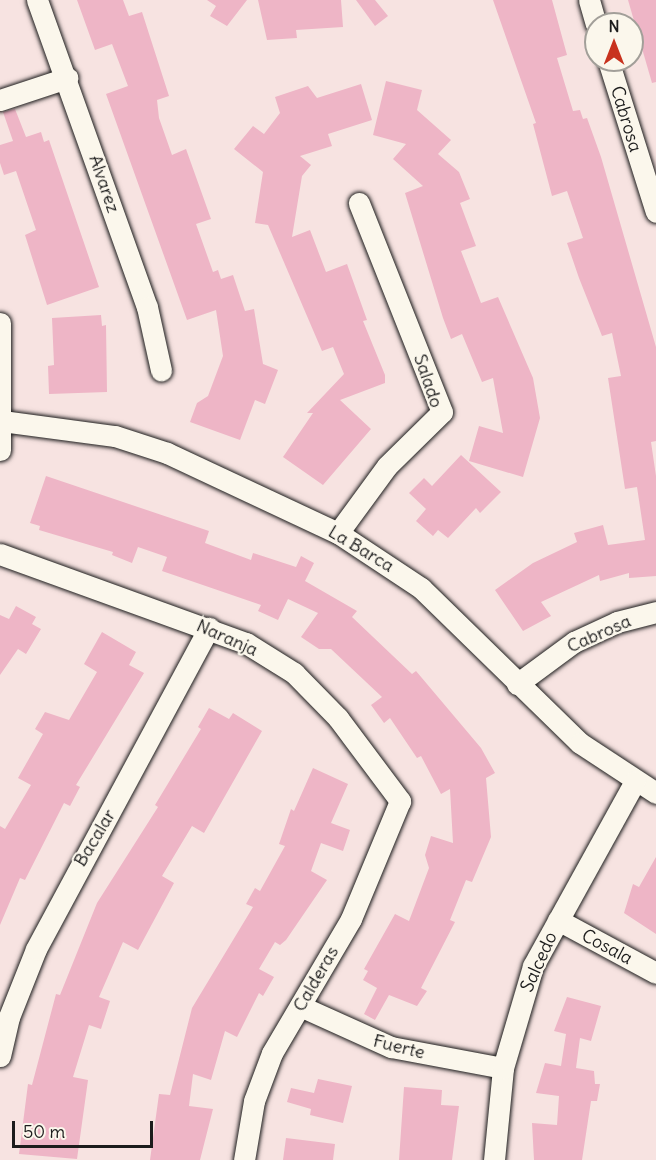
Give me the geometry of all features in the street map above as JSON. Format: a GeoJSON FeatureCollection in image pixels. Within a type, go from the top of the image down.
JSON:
{"type":"FeatureCollection","features":[{"type":"Feature","properties":{"kind":"street","name":"Alvarez"},"geometry":{"type":"LineString","coordinates":[[37,0],[67,78],[147,307],[161,370]]}},
{"type":"Feature","properties":{"kind":"street","name":"Cabrosa"},"geometry":{"type":"LineString","coordinates":[[612,72],[656,212]]}},
{"type":"Feature","properties":{"kind":"street"},"geometry":{"type":"LineString","coordinates":[[0,100],[67,78]]}},
{"type":"Feature","properties":{"kind":"street","name":"Salado"},"geometry":{"type":"LineString","coordinates":[[338,533],[387,466],[442,412],[359,203]]}},
{"type":"Feature","properties":{"kind":"street"},"geometry":{"type":"LineString","coordinates":[[0,323],[2,421],[0,450]]}},
{"type":"Feature","properties":{"kind":"street","name":"La Barca"},"geometry":{"type":"LineString","coordinates":[[2,421],[115,436],[167,453],[338,533],[421,588],[580,743],[656,793]]}},
{"type":"Feature","properties":{"kind":"street","name":"Naranja"},"geometry":{"type":"LineString","coordinates":[[0,554],[246,643],[294,673],[338,718],[400,801]]}},
{"type":"Feature","properties":{"kind":"street","name":"Cabrosa"},"geometry":{"type":"LineString","coordinates":[[517,684],[574,642],[617,622],[656,612]]}},
{"type":"Feature","properties":{"kind":"street","name":"Bacalar"},"geometry":{"type":"LineString","coordinates":[[0,1056],[9,1017],[36,949],[209,628]]}},
{"type":"Feature","properties":{"kind":"street","name":"Salcedo"},"geometry":{"type":"LineString","coordinates":[[494,1160],[503,1068],[533,966],[635,781]]}},
{"type":"Feature","properties":{"kind":"street","name":"Calderas"},"geometry":{"type":"LineString","coordinates":[[244,1160],[254,1101],[272,1053],[351,919],[400,801]]}},
{"type":"Feature","properties":{"kind":"street","name":"Cosala"},"geometry":{"type":"LineString","coordinates":[[558,920],[656,973]]}},
{"type":"Feature","properties":{"kind":"street","name":"Fuerte"},"geometry":{"type":"LineString","coordinates":[[300,1006],[391,1047],[503,1068]]}},
{"type":"Feature","properties":{"kind":"building"},"geometry":{"type":"Polygon","coordinates":[[[77,0],[123,0],[129,16],[142,12],[169,96],[157,100],[159,118],[172,155],[186,149],[211,219],[196,224],[213,272],[218,270],[221,279],[233,275],[245,311],[254,309],[263,364],[278,370],[265,404],[255,400],[240,440],[190,422],[197,403],[208,396],[223,356],[216,310],[187,320],[106,94],[128,86],[112,44],[95,50],[77,0]]]}},
{"type":"Feature","properties":{"kind":"building"},"geometry":{"type":"Polygon","coordinates":[[[207,0],[247,0],[227,26],[210,16],[216,6],[207,0]]]}},
{"type":"Feature","properties":{"kind":"building"},"geometry":{"type":"Polygon","coordinates":[[[258,0],[341,0],[343,27],[296,30],[297,38],[267,40],[258,0]]]}},
{"type":"Feature","properties":{"kind":"building"},"geometry":{"type":"Polygon","coordinates":[[[356,0],[375,0],[388,16],[375,26],[356,0]]]}},
{"type":"Feature","properties":{"kind":"building"},"geometry":{"type":"Polygon","coordinates":[[[493,0],[552,0],[567,55],[557,58],[573,111],[580,110],[583,119],[587,118],[601,157],[656,347],[656,441],[651,442],[656,476],[656,576],[629,578],[629,573],[600,581],[599,575],[541,602],[551,616],[523,631],[495,590],[533,563],[577,542],[574,533],[603,525],[608,545],[645,540],[637,487],[625,489],[608,378],[621,376],[612,333],[602,336],[579,278],[567,243],[583,238],[567,191],[552,196],[533,124],[536,123],[493,0]]]}},
{"type":"Feature","properties":{"kind":"building"},"geometry":{"type":"Polygon","coordinates":[[[628,0],[656,0],[656,82],[652,83],[644,55],[644,12],[631,12],[628,0]]]}},
{"type":"Feature","properties":{"kind":"building"},"geometry":{"type":"Polygon","coordinates":[[[386,81],[422,90],[417,110],[451,140],[438,154],[459,172],[470,199],[460,203],[476,246],[461,251],[481,303],[498,297],[533,378],[540,418],[523,477],[469,461],[479,426],[503,433],[493,378],[482,382],[462,334],[451,339],[443,318],[405,193],[423,186],[393,159],[406,144],[373,135],[386,81]]]}},
{"type":"Feature","properties":{"kind":"building"},"geometry":{"type":"Polygon","coordinates":[[[361,84],[372,120],[328,134],[332,146],[300,156],[311,165],[302,176],[292,237],[310,230],[326,272],[347,264],[367,320],[363,321],[385,375],[385,383],[340,400],[371,429],[323,485],[283,457],[313,413],[307,413],[344,374],[333,347],[322,351],[268,225],[255,223],[263,172],[234,149],[253,126],[264,134],[280,113],[275,97],[308,86],[317,98],[361,84]]]}},
{"type":"Feature","properties":{"kind":"building"},"geometry":{"type":"Polygon","coordinates":[[[15,109],[26,137],[41,132],[44,142],[49,140],[99,287],[47,305],[25,235],[36,230],[16,171],[4,175],[0,163],[0,145],[13,141],[3,112],[15,109]]]}},
{"type":"Feature","properties":{"kind":"building"},"geometry":{"type":"Polygon","coordinates":[[[101,315],[102,326],[106,325],[107,392],[49,394],[48,366],[54,365],[52,318],[101,315]]]}},
{"type":"Feature","properties":{"kind":"building"},"geometry":{"type":"Polygon","coordinates":[[[461,455],[501,492],[480,513],[476,508],[448,538],[438,530],[433,536],[416,521],[426,509],[409,493],[424,478],[432,486],[461,455]]]}},
{"type":"Feature","properties":{"kind":"building"},"geometry":{"type":"Polygon","coordinates":[[[46,476],[209,531],[205,543],[251,560],[253,553],[296,567],[301,556],[314,563],[305,581],[357,611],[352,617],[412,674],[416,671],[481,748],[495,773],[486,778],[491,837],[472,882],[466,880],[450,920],[455,922],[421,988],[427,991],[417,1006],[389,995],[375,1020],[364,1014],[377,988],[363,980],[368,971],[364,969],[395,914],[409,921],[429,868],[425,855],[431,836],[453,843],[450,789],[441,794],[421,756],[417,758],[390,718],[384,723],[371,705],[382,697],[331,649],[319,649],[301,637],[318,613],[288,599],[278,620],[258,611],[261,605],[162,571],[167,557],[138,547],[132,563],[112,555],[113,552],[39,530],[40,526],[30,523],[46,476]]]}},
{"type":"Feature","properties":{"kind":"building"},"geometry":{"type":"Polygon","coordinates":[[[16,606],[36,617],[32,624],[41,629],[26,654],[18,649],[0,675],[0,615],[9,619],[16,606]]]}},
{"type":"Feature","properties":{"kind":"building"},"geometry":{"type":"Polygon","coordinates":[[[102,632],[136,652],[129,665],[144,673],[76,785],[80,787],[70,806],[64,803],[25,880],[20,878],[0,925],[0,826],[5,829],[31,785],[18,778],[43,734],[35,729],[45,712],[69,720],[97,672],[84,664],[102,632]]]}},
{"type":"Feature","properties":{"kind":"building"},"geometry":{"type":"Polygon","coordinates":[[[209,708],[229,719],[233,713],[262,731],[204,833],[192,826],[162,876],[174,883],[138,950],[123,942],[99,997],[110,1001],[101,1029],[89,1025],[73,1077],[88,1080],[77,1159],[19,1154],[28,1084],[32,1085],[56,994],[60,995],[97,903],[158,807],[155,805],[201,729],[198,727],[209,708]]]}},
{"type":"Feature","properties":{"kind":"building"},"geometry":{"type":"Polygon","coordinates":[[[313,768],[348,784],[331,823],[350,830],[343,851],[321,843],[311,871],[327,880],[286,940],[280,945],[275,942],[259,969],[274,977],[263,996],[259,993],[237,1037],[225,1031],[211,1080],[193,1074],[189,1106],[213,1109],[200,1160],[150,1160],[159,1094],[170,1095],[192,1008],[253,907],[246,904],[255,888],[260,891],[285,846],[279,844],[291,809],[294,811],[313,768]]]}},
{"type":"Feature","properties":{"kind":"building"},"geometry":{"type":"Polygon","coordinates":[[[656,857],[656,934],[624,913],[633,884],[639,887],[656,857]]]}},
{"type":"Feature","properties":{"kind":"building"},"geometry":{"type":"Polygon","coordinates":[[[567,997],[601,1006],[591,1041],[580,1038],[576,1068],[594,1071],[595,1084],[600,1084],[597,1101],[591,1101],[582,1160],[534,1160],[532,1123],[557,1125],[559,1096],[536,1093],[545,1063],[561,1066],[566,1034],[554,1031],[567,997]]]}},
{"type":"Feature","properties":{"kind":"building"},"geometry":{"type":"Polygon","coordinates":[[[318,1079],[352,1086],[343,1123],[310,1115],[311,1109],[287,1102],[291,1088],[314,1093],[318,1079]]]}},
{"type":"Feature","properties":{"kind":"building"},"geometry":{"type":"Polygon","coordinates":[[[404,1087],[442,1090],[441,1105],[459,1106],[452,1160],[399,1160],[404,1087]]]}},
{"type":"Feature","properties":{"kind":"building"},"geometry":{"type":"Polygon","coordinates":[[[286,1138],[335,1144],[333,1160],[283,1160],[286,1138]]]}}]}
